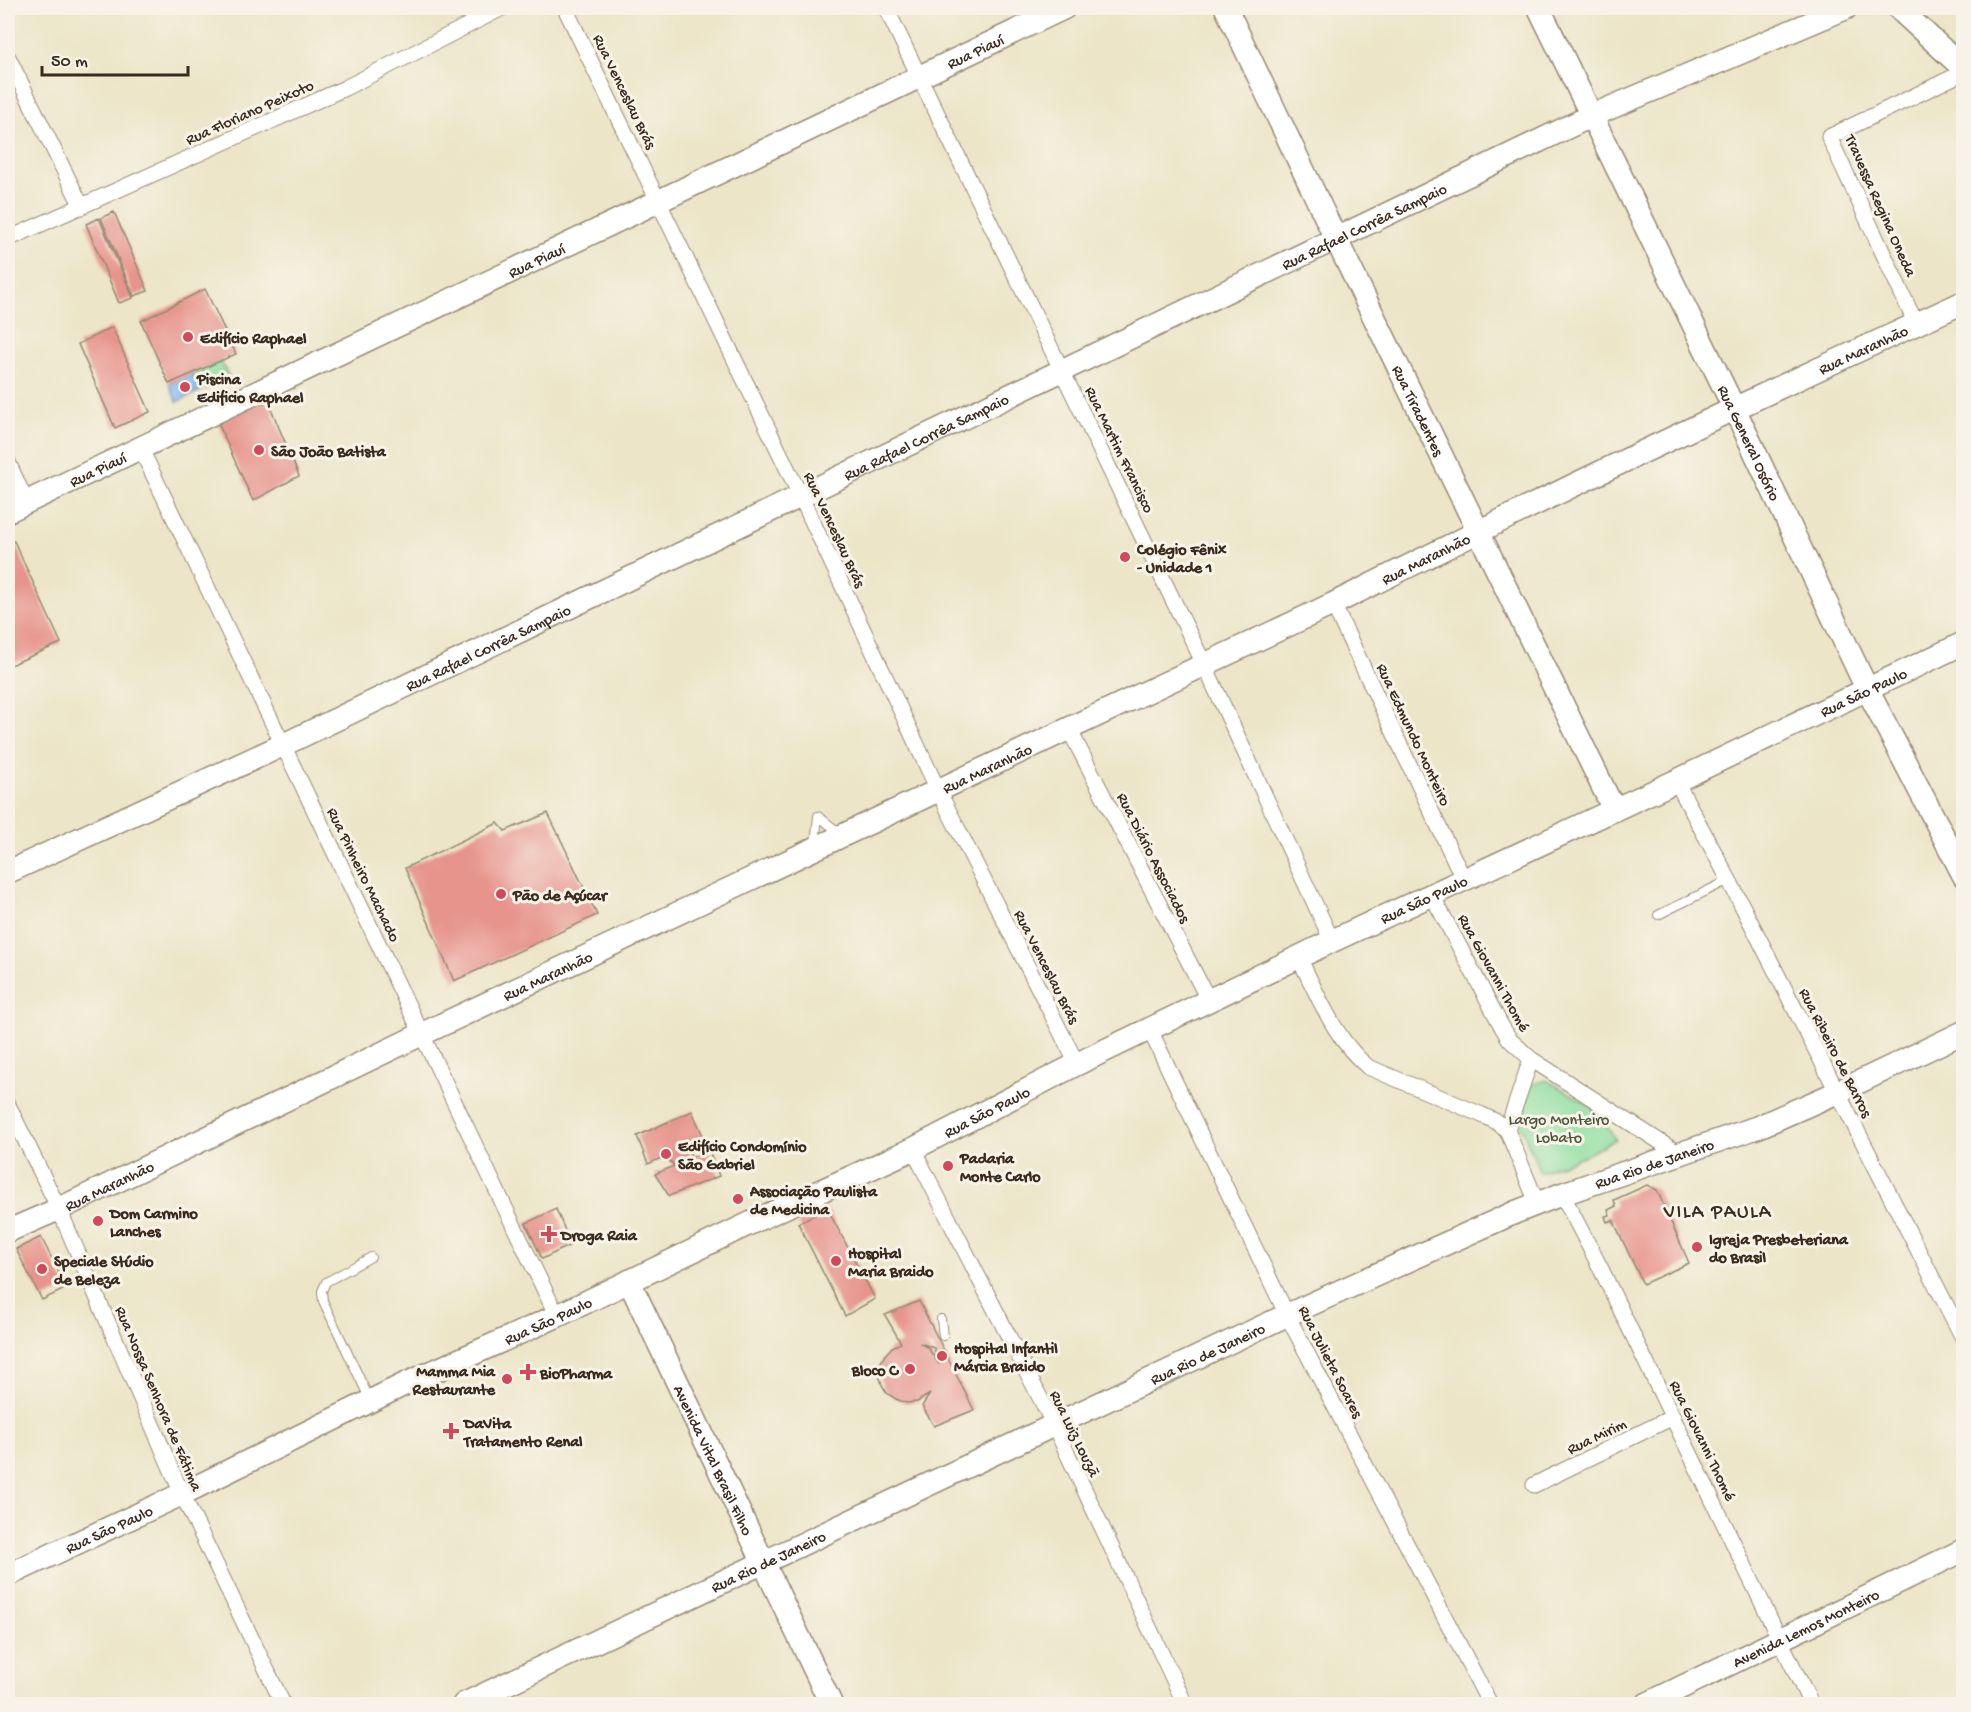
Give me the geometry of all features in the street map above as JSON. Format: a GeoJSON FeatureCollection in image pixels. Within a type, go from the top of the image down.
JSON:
{"type":"FeatureCollection","features":[{"type":"Feature","properties":{"kind":"street","name":"Rua Venceslau Brás"},"geometry":{"type":"LineString","coordinates":[[565,8],[800,495],[938,789],[1077,1064]]}},
{"type":"Feature","properties":{"kind":"street","name":"Rua Martim Francisco"},"geometry":{"type":"LineString","coordinates":[[886,8],[1204,664],[1332,941]]}},
{"type":"Feature","properties":{"kind":"street","name":"Rua Piauí"},"geometry":{"type":"LineString","coordinates":[[17,506],[1064,8]]}},
{"type":"Feature","properties":{"kind":"street","name":"Rua Tiradentes"},"geometry":{"type":"LineString","coordinates":[[1226,8],[1614,810]]}},
{"type":"Feature","properties":{"kind":"street","name":"Rua General Osório"},"geometry":{"type":"LineString","coordinates":[[1539,8],[1734,408],[1867,689],[1964,876]]}},
{"type":"Feature","properties":{"kind":"street","name":"Rua Rafael Corrêa Sampaio"},"geometry":{"type":"LineString","coordinates":[[8,872],[283,745],[1591,116],[1846,8]]}},
{"type":"Feature","properties":{"kind":"street"},"geometry":{"type":"LineString","coordinates":[[1898,8],[1964,71]]}},
{"type":"Feature","properties":{"kind":"street","name":"Rua Floriano Peixoto"},"geometry":{"type":"LineString","coordinates":[[8,239],[345,88],[491,10]]}},
{"type":"Feature","properties":{"kind":"street"},"geometry":{"type":"LineString","coordinates":[[8,57],[82,207]]}},
{"type":"Feature","properties":{"kind":"street","name":"Travessa Regina Oneda"},"geometry":{"type":"LineString","coordinates":[[1917,324],[1829,137],[1964,71]]}},
{"type":"Feature","properties":{"kind":"street","name":"Rua Maranhão"},"geometry":{"type":"LineString","coordinates":[[8,1231],[59,1209],[422,1034],[1333,604],[1478,530],[1734,408],[1964,302]]}},
{"type":"Feature","properties":{"kind":"street","name":"Rua Pinheiro Machado"},"geometry":{"type":"LineString","coordinates":[[140,447],[557,1316]]}},
{"type":"Feature","properties":{"kind":"street"},"geometry":{"type":"LineString","coordinates":[[8,462],[17,506]]}},
{"type":"Feature","properties":{"kind":"street","name":"Rua Edmundo Monteiro"},"geometry":{"type":"LineString","coordinates":[[1333,604],[1464,880]]}},
{"type":"Feature","properties":{"kind":"street","name":"Rua São Paulo"},"geometry":{"type":"LineString","coordinates":[[8,1575],[182,1494],[370,1401],[913,1149],[1077,1064],[1332,941],[1676,781],[1964,643]]}},
{"type":"Feature","properties":{"kind":"street","name":"Rua Diário Associados"},"geometry":{"type":"LineString","coordinates":[[1069,729],[1209,1001]]}},
{"type":"Feature","properties":{"kind":"street","name":"Rua Ribeiro de Barros"},"geometry":{"type":"LineString","coordinates":[[1676,781],[1729,880],[1964,1341]]}},
{"type":"Feature","properties":{"kind":"street","name":"Rua Giovanni Thomé"},"geometry":{"type":"LineString","coordinates":[[1432,895],[1502,1027],[1510,1040],[1531,1059]]}},
{"type":"Feature","properties":{"kind":"street"},"geometry":{"type":"LineString","coordinates":[[1299,958],[1352,1055],[1368,1067],[1482,1115],[1507,1130],[1537,1203]]}},
{"type":"Feature","properties":{"kind":"street","name":"Rua Julieta Soares"},"geometry":{"type":"LineString","coordinates":[[1150,1030],[1287,1316],[1490,1704]]}},
{"type":"Feature","properties":{"kind":"street","name":"Rua Rio de Janeiro"},"geometry":{"type":"LineString","coordinates":[[464,1704],[1287,1316],[1537,1203],[1758,1127],[1964,1032]]}},
{"type":"Feature","properties":{"kind":"street"},"geometry":{"type":"LineString","coordinates":[[1507,1130],[1531,1059],[1679,1154]]}},
{"type":"Feature","properties":{"kind":"street","name":"Rua Nossa Senhora de Fátima"},"geometry":{"type":"LineString","coordinates":[[8,1105],[59,1209],[182,1494],[283,1704]]}},
{"type":"Feature","properties":{"kind":"street","name":"Rua Luiz Louzã"},"geometry":{"type":"LineString","coordinates":[[913,1149],[1054,1425],[1185,1704]]}},
{"type":"Feature","properties":{"kind":"street","name":"Rua Giovanni Thomé"},"geometry":{"type":"LineString","coordinates":[[1562,1194],[1674,1417],[1811,1704]]}},
{"type":"Feature","properties":{"kind":"street","name":"Avenida Vital Brasil Filho"},"geometry":{"type":"LineString","coordinates":[[629,1281],[831,1704]]}},
{"type":"Feature","properties":{"kind":"street","name":"Rua Mirim"},"geometry":{"type":"LineString","coordinates":[[1534,1485],[1674,1417]]}},
{"type":"Feature","properties":{"kind":"street","name":"Avenida Lemos Monteiro"},"geometry":{"type":"LineString","coordinates":[[1647,1704],[1964,1550]]}},
{"type":"Feature","properties":{"kind":"lane"},"geometry":{"type":"LineString","coordinates":[[1658,915],[1729,880]]}},
{"type":"Feature","properties":{"kind":"lane"},"geometry":{"type":"LineString","coordinates":[[370,1401],[323,1301],[322,1291],[326,1282],[371,1257]]}},
{"type":"Feature","properties":{"kind":"lane"},"geometry":{"type":"LineString","coordinates":[[941,1319],[943,1336]]}},
{"type":"Feature","properties":{"kind":"green space"},"geometry":{"type":"Polygon","coordinates":[[[221,361],[229,377],[200,391],[192,374],[221,361]]]}},
{"type":"Feature","properties":{"kind":"green space","name":"Largo Monteiro Lobato"},"geometry":{"type":"Polygon","coordinates":[[[1546,1080],[1594,1110],[1615,1139],[1586,1155],[1540,1172],[1518,1119],[1530,1085],[1546,1080]]]}},
{"type":"Feature","properties":{"kind":"water","name":"Piscina Edificio Raphael"},"geometry":{"type":"Polygon","coordinates":[[[192,374],[200,391],[177,402],[169,384],[192,374]]]}},
{"type":"Feature","properties":{"kind":"building"},"geometry":{"type":"Polygon","coordinates":[[[114,212],[148,291],[134,296],[101,218],[114,212]]]}},
{"type":"Feature","properties":{"kind":"building"},"geometry":{"type":"Polygon","coordinates":[[[99,218],[133,298],[119,303],[86,224],[99,218]]]}},
{"type":"Feature","properties":{"kind":"building","name":"Edifício Raphael"},"geometry":{"type":"Polygon","coordinates":[[[205,289],[236,354],[169,384],[141,321],[205,289]]]}},
{"type":"Feature","properties":{"kind":"building"},"geometry":{"type":"Polygon","coordinates":[[[112,327],[150,412],[115,428],[78,344],[112,327]]]}},
{"type":"Feature","properties":{"kind":"building","name":"São João Batista"},"geometry":{"type":"Polygon","coordinates":[[[267,399],[299,476],[253,501],[218,423],[267,399]]]}},
{"type":"Feature","properties":{"kind":"building"},"geometry":{"type":"Polygon","coordinates":[[[14,541],[61,643],[8,666],[8,544],[14,541]]]}},
{"type":"Feature","properties":{"kind":"building","name":"Pão de Açúcar"},"geometry":{"type":"Polygon","coordinates":[[[548,813],[597,915],[454,981],[405,868],[498,823],[505,831],[548,813]]]}},
{"type":"Feature","properties":{"kind":"building","name":"Edifício Condomínio São Gabriel"},"geometry":{"type":"Polygon","coordinates":[[[692,1111],[704,1138],[685,1147],[692,1157],[709,1151],[719,1176],[669,1196],[655,1174],[674,1166],[666,1156],[648,1164],[637,1136],[692,1111]]]}},
{"type":"Feature","properties":{"kind":"building"},"geometry":{"type":"Polygon","coordinates":[[[1647,1185],[1657,1190],[1689,1263],[1643,1284],[1613,1220],[1607,1222],[1605,1216],[1610,1215],[1608,1210],[1616,1206],[1614,1200],[1647,1185]]]}},
{"type":"Feature","properties":{"kind":"building","name":"Hospital Maria Braido"},"geometry":{"type":"Polygon","coordinates":[[[827,1208],[875,1299],[845,1316],[798,1223],[827,1208]]]}},
{"type":"Feature","properties":{"kind":"building","name":"Droga Raia"},"geometry":{"type":"Polygon","coordinates":[[[556,1209],[571,1245],[542,1259],[526,1223],[556,1209]]]}},
{"type":"Feature","properties":{"kind":"building","name":"Speciale Stúdio de Beleza"},"geometry":{"type":"Polygon","coordinates":[[[41,1237],[67,1288],[42,1300],[16,1249],[41,1237]]]}},
{"type":"Feature","properties":{"kind":"building"},"geometry":{"type":"Polygon","coordinates":[[[919,1301],[974,1410],[934,1426],[922,1406],[930,1394],[917,1402],[906,1403],[887,1393],[879,1374],[880,1364],[892,1347],[901,1343],[885,1315],[919,1301]],[[920,1343],[928,1348],[939,1364],[934,1348],[920,1343]]]}},
{"type":"Feature","properties":{"kind":"place","name":"Edifício Raphael"},"geometry":{"type":"Point","coordinates":[188,337]}},
{"type":"Feature","properties":{"kind":"place","name":"Piscina Edificio Raphael"},"geometry":{"type":"Point","coordinates":[185,387]}},
{"type":"Feature","properties":{"kind":"place","name":"São João Batista"},"geometry":{"type":"Point","coordinates":[259,450]}},
{"type":"Feature","properties":{"kind":"place","name":"Colégio Fênix - Unidade 1"},"geometry":{"type":"Point","coordinates":[1125,557]}},
{"type":"Feature","properties":{"kind":"place","name":"Pão de Açúcar"},"geometry":{"type":"Point","coordinates":[501,894]}},
{"type":"Feature","properties":{"kind":"place","name":"Edifício Condomínio São Gabriel"},"geometry":{"type":"Point","coordinates":[666,1154]}},
{"type":"Feature","properties":{"kind":"place","name":"Padaria Monte Carlo"},"geometry":{"type":"Point","coordinates":[948,1166]}},
{"type":"Feature","properties":{"kind":"place","name":"Associação Paulista de Medicina"},"geometry":{"type":"Point","coordinates":[738,1199]}},
{"type":"Feature","properties":{"kind":"place","name":"Dom Carmino Lanches"},"geometry":{"type":"Point","coordinates":[98,1221]}},
{"type":"Feature","properties":{"kind":"place","name":"Droga Raia"},"geometry":{"type":"Point","coordinates":[549,1234]}},
{"type":"Feature","properties":{"kind":"place","name":"Igreja Presbeteriana do Brasil"},"geometry":{"type":"Point","coordinates":[1697,1247]}},
{"type":"Feature","properties":{"kind":"place","name":"Hospital Maria Braido"},"geometry":{"type":"Point","coordinates":[836,1261]}},
{"type":"Feature","properties":{"kind":"place","name":"Speciale Stúdio de Beleza"},"geometry":{"type":"Point","coordinates":[42,1269]}},
{"type":"Feature","properties":{"kind":"place","name":"Hospital Infantil Márcia Braido"},"geometry":{"type":"Point","coordinates":[942,1356]}},
{"type":"Feature","properties":{"kind":"place","name":"Bloco C"},"geometry":{"type":"Point","coordinates":[910,1369]}},
{"type":"Feature","properties":{"kind":"place","name":"BioPharma"},"geometry":{"type":"Point","coordinates":[528,1372]}},
{"type":"Feature","properties":{"kind":"place","name":"Mamma Mia Restaurante"},"geometry":{"type":"Point","coordinates":[507,1379]}},
{"type":"Feature","properties":{"kind":"place","name":"DaVita Tratamento Renal"},"geometry":{"type":"Point","coordinates":[451,1431]}},
{"type":"Feature","properties":{"kind":"district","name":"VILA PAULA"},"geometry":{"type":"Point","coordinates":[1718,1210]}}]}
